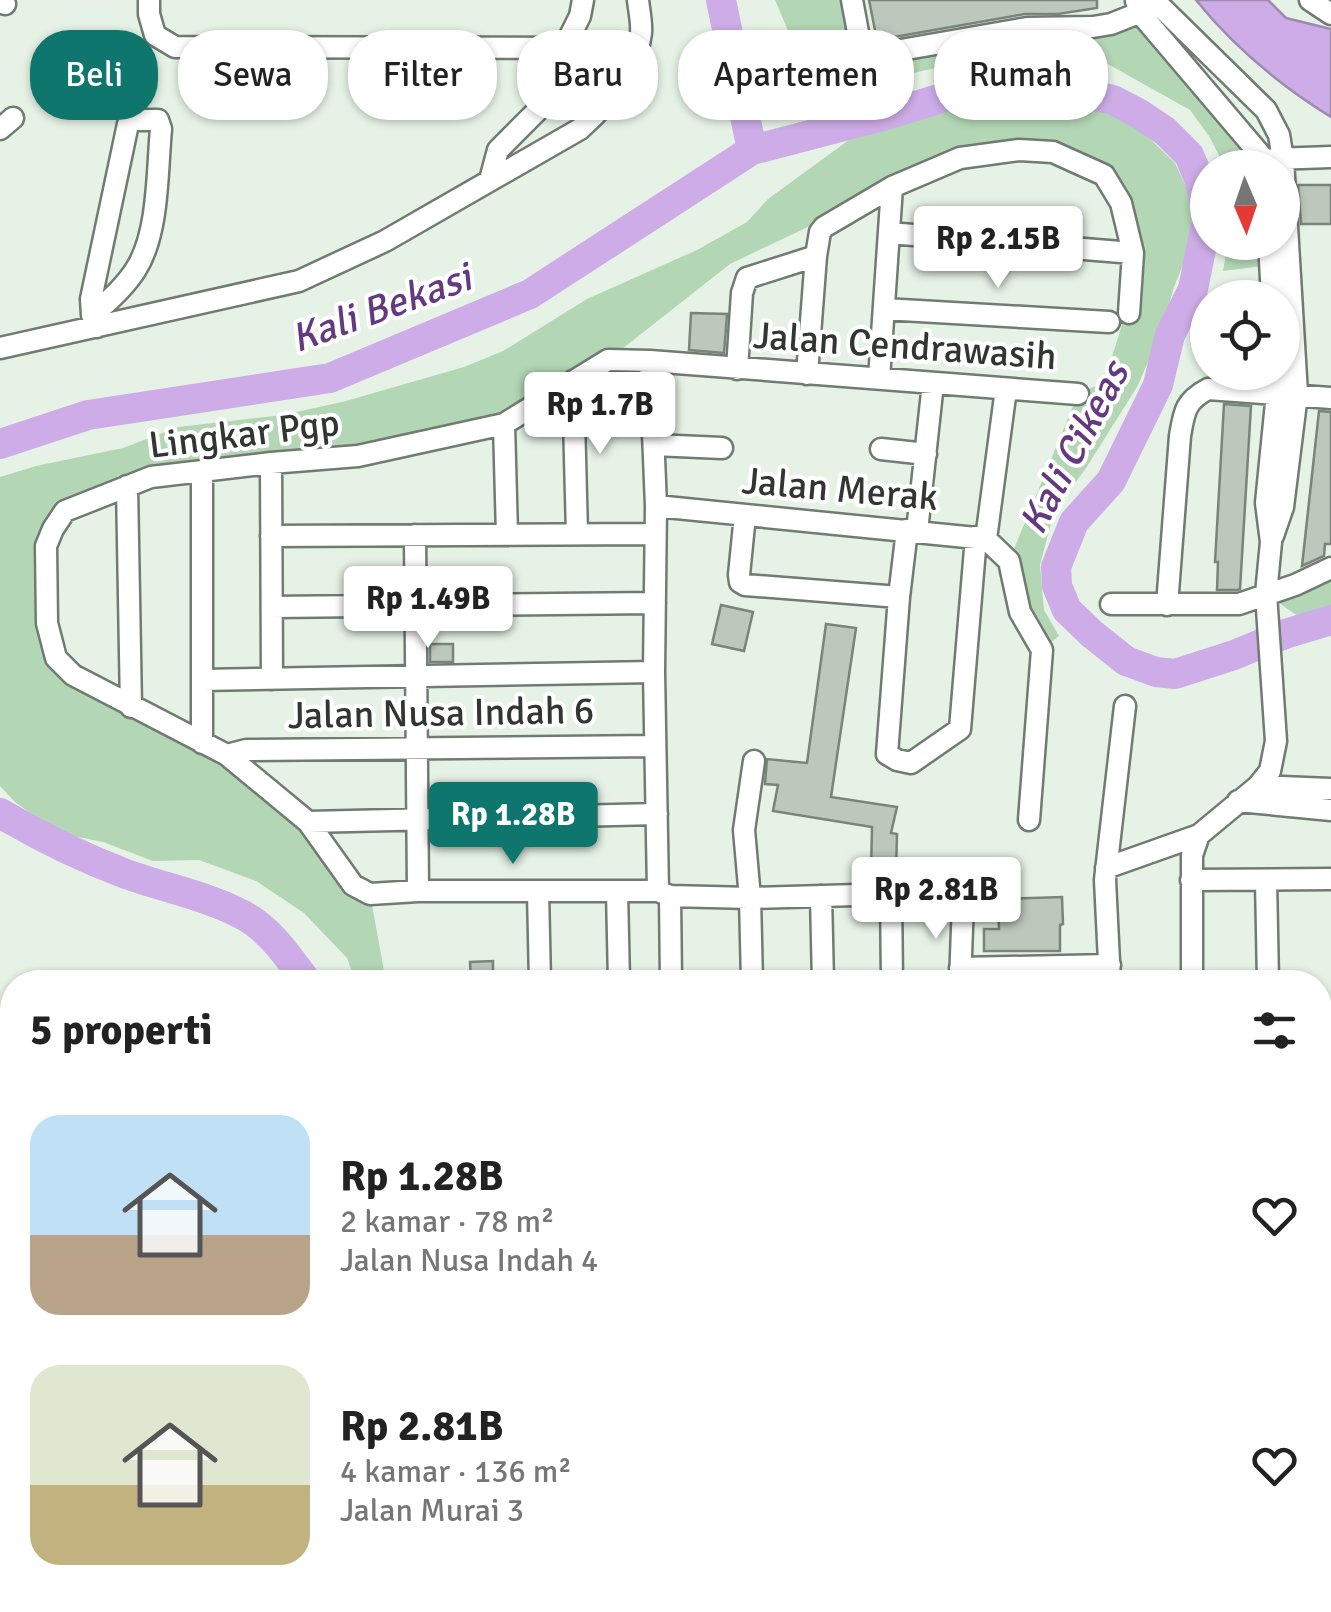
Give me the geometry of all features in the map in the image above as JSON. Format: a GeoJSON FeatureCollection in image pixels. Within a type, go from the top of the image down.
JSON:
{"type":"FeatureCollection","features":[{"type":"Feature","properties":{"kind":"street"},"geometry":{"type":"LineString","coordinates":[[149,0],[156,35],[175,47],[517,48]]}},
{"type":"Feature","properties":{"kind":"street"},"geometry":{"type":"LineString","coordinates":[[573,30],[582,0]]}},
{"type":"Feature","properties":{"kind":"street"},"geometry":{"type":"LineString","coordinates":[[0,348],[94,321],[299,281],[384,241],[580,129],[601,110],[634,61],[641,33],[638,0]]}},
{"type":"Feature","properties":{"kind":"street"},"geometry":{"type":"LineString","coordinates":[[852,0],[860,43],[872,55],[1027,28],[1111,24],[1144,4]]}},
{"type":"Feature","properties":{"kind":"street"},"geometry":{"type":"LineString","coordinates":[[1310,0],[1331,14]]}},
{"type":"Feature","properties":{"kind":"street"},"geometry":{"type":"LineString","coordinates":[[1144,4],[1266,110],[1279,134],[1274,150]]}},
{"type":"Feature","properties":{"kind":"street"},"geometry":{"type":"LineString","coordinates":[[1144,4],[1261,150]]}},
{"type":"Feature","properties":{"kind":"street"},"geometry":{"type":"LineString","coordinates":[[130,120],[158,120],[161,129],[146,251],[126,284],[94,321],[91,299],[128,124],[130,120]]}},
{"type":"Feature","properties":{"kind":"street"},"geometry":{"type":"LineString","coordinates":[[490,180],[498,150],[528,120]]}},
{"type":"Feature","properties":{"kind":"street"},"geometry":{"type":"LineString","coordinates":[[807,374],[820,232],[892,187],[960,158],[1019,150],[1053,152],[1104,175],[1121,203],[1132,254],[1129,312]]}},
{"type":"Feature","properties":{"kind":"street"},"geometry":{"type":"LineString","coordinates":[[1300,159],[1331,156]]}},
{"type":"Feature","properties":{"kind":"street"},"geometry":{"type":"LineString","coordinates":[[879,379],[892,187]]}},
{"type":"Feature","properties":{"kind":"street"},"geometry":{"type":"LineString","coordinates":[[888,233],[1132,254]]}},
{"type":"Feature","properties":{"kind":"street"},"geometry":{"type":"LineString","coordinates":[[737,369],[742,293],[748,278],[816,256]]}},
{"type":"Feature","properties":{"kind":"street"},"geometry":{"type":"LineString","coordinates":[[884,309],[1109,322]]}},
{"type":"Feature","properties":{"kind":"street","name":"Jalan Cendrawasih"},"geometry":{"type":"LineString","coordinates":[[608,360],[1078,394]]}},
{"type":"Feature","properties":{"kind":"street","name":"Lingkar Pgp"},"geometry":{"type":"LineString","coordinates":[[418,891],[370,894],[353,885],[308,822],[228,755],[73,675],[56,658],[47,624],[46,546],[65,511],[152,477],[358,456],[504,424],[608,360]]}},
{"type":"Feature","properties":{"kind":"street"},"geometry":{"type":"LineString","coordinates":[[650,361],[656,506],[657,814],[670,970]]}},
{"type":"Feature","properties":{"kind":"street"},"geometry":{"type":"LineString","coordinates":[[573,381],[577,534]]}},
{"type":"Feature","properties":{"kind":"street"},"geometry":{"type":"LineString","coordinates":[[934,383],[926,454],[900,597],[887,754],[911,763],[960,730],[981,538],[1006,388]]}},
{"type":"Feature","properties":{"kind":"street"},"geometry":{"type":"LineString","coordinates":[[1167,605],[1184,412],[1193,396],[1204,390]]}},
{"type":"Feature","properties":{"kind":"street"},"geometry":{"type":"LineString","coordinates":[[1106,868],[1199,835],[1258,786],[1270,771],[1276,742],[1266,600],[1270,542],[1283,507],[1284,390]]}},
{"type":"Feature","properties":{"kind":"street"},"geometry":{"type":"LineString","coordinates":[[1300,390],[1331,398]]}},
{"type":"Feature","properties":{"kind":"street"},"geometry":{"type":"LineString","coordinates":[[504,424],[507,534]]}},
{"type":"Feature","properties":{"kind":"street"},"geometry":{"type":"LineString","coordinates":[[654,445],[722,448]]}},
{"type":"Feature","properties":{"kind":"street"},"geometry":{"type":"LineString","coordinates":[[881,449],[926,454]]}},
{"type":"Feature","properties":{"kind":"street"},"geometry":{"type":"LineString","coordinates":[[271,463],[272,679]]}},
{"type":"Feature","properties":{"kind":"street"},"geometry":{"type":"LineString","coordinates":[[202,471],[202,744]]}},
{"type":"Feature","properties":{"kind":"street"},"geometry":{"type":"LineString","coordinates":[[126,486],[131,707]]}},
{"type":"Feature","properties":{"kind":"street","name":"Jalan Merak"},"geometry":{"type":"LineString","coordinates":[[656,506],[981,538],[1009,561],[1020,612],[1042,650],[1029,820]]}},
{"type":"Feature","properties":{"kind":"street"},"geometry":{"type":"LineString","coordinates":[[745,515],[740,582],[745,585],[900,597]]}},
{"type":"Feature","properties":{"kind":"street"},"geometry":{"type":"LineString","coordinates":[[271,536],[655,534]]}},
{"type":"Feature","properties":{"kind":"street"},"geometry":{"type":"LineString","coordinates":[[415,535],[418,891],[617,890],[750,898],[890,894],[892,970]]}},
{"type":"Feature","properties":{"kind":"street"},"geometry":{"type":"LineString","coordinates":[[1111,604],[1238,604],[1266,600],[1331,568]]}},
{"type":"Feature","properties":{"kind":"street"},"geometry":{"type":"LineString","coordinates":[[272,607],[654,603]]}},
{"type":"Feature","properties":{"kind":"street"},"geometry":{"type":"LineString","coordinates":[[202,680],[654,672]]}},
{"type":"Feature","properties":{"kind":"street"},"geometry":{"type":"LineString","coordinates":[[1110,970],[1106,868],[1125,706]]}},
{"type":"Feature","properties":{"kind":"street","name":"Jalan Nusa Indah 6"},"geometry":{"type":"LineString","coordinates":[[228,755],[246,750],[655,746]]}},
{"type":"Feature","properties":{"kind":"street"},"geometry":{"type":"LineString","coordinates":[[752,970],[744,830],[754,761]]}},
{"type":"Feature","properties":{"kind":"street"},"geometry":{"type":"LineString","coordinates":[[1258,786],[1331,789]]}},
{"type":"Feature","properties":{"kind":"street"},"geometry":{"type":"LineString","coordinates":[[1238,801],[1331,810]]}},
{"type":"Feature","properties":{"kind":"street"},"geometry":{"type":"LineString","coordinates":[[308,822],[657,814]]}},
{"type":"Feature","properties":{"kind":"street"},"geometry":{"type":"LineString","coordinates":[[1192,970],[1192,855],[1199,835]]}},
{"type":"Feature","properties":{"kind":"street"},"geometry":{"type":"LineString","coordinates":[[1191,880],[1331,879]]}},
{"type":"Feature","properties":{"kind":"street"},"geometry":{"type":"LineString","coordinates":[[1266,880],[1268,970]]}},
{"type":"Feature","properties":{"kind":"street"},"geometry":{"type":"LineString","coordinates":[[617,890],[618,970]]}},
{"type":"Feature","properties":{"kind":"street"},"geometry":{"type":"LineString","coordinates":[[538,892],[540,970]]}},
{"type":"Feature","properties":{"kind":"street"},"geometry":{"type":"LineString","coordinates":[[821,896],[823,970]]}},
{"type":"Feature","properties":{"kind":"street"},"geometry":{"type":"LineString","coordinates":[[960,970],[963,902]]}},
{"type":"Feature","properties":{"kind":"green space"},"geometry":{"type":"Polygon","coordinates":[[[775,0],[852,0],[863,30],[788,30],[775,0]]]}},
{"type":"Feature","properties":{"kind":"green space"},"geometry":{"type":"Polygon","coordinates":[[[1140,13],[1251,150],[1216,150],[1190,110],[1108,64],[1108,30],[1032,30],[1140,13]]]}},
{"type":"Feature","properties":{"kind":"green space"},"geometry":{"type":"Polygon","coordinates":[[[934,45],[934,68],[914,73],[914,48],[934,45]]]}},
{"type":"Feature","properties":{"kind":"green space"},"geometry":{"type":"Polygon","coordinates":[[[934,110],[934,120],[1108,120],[1108,113],[1144,133],[1175,163],[1190,196],[1190,247],[1161,333],[1137,387],[1054,512],[1040,565],[1044,610],[1059,636],[1042,650],[1009,561],[1078,394],[1104,382],[1129,313],[1133,253],[1104,175],[1019,150],[892,187],[730,264],[608,360],[504,424],[127,486],[53,529],[56,658],[227,755],[370,894],[384,970],[352,970],[347,958],[304,913],[256,881],[199,860],[153,861],[103,842],[58,833],[0,786],[0,477],[123,448],[178,427],[283,415],[464,367],[503,351],[587,299],[697,250],[747,222],[768,199],[864,129],[893,120],[914,120],[914,114],[934,110]]]}},
{"type":"Feature","properties":{"kind":"green space"},"geometry":{"type":"Polygon","coordinates":[[[1225,260],[1270,260],[1270,265],[1223,271],[1225,260]]]}},
{"type":"Feature","properties":{"kind":"green space"},"geometry":{"type":"Polygon","coordinates":[[[1331,568],[1331,609],[1302,619],[1266,594],[1331,568]]]}},
{"type":"Feature","properties":{"kind":"shaded area"},"geometry":{"type":"Polygon","coordinates":[[[1196,0],[1268,0],[1286,18],[1331,29],[1331,117],[1259,64],[1196,0]]]}},
{"type":"Feature","properties":{"kind":"building"},"geometry":{"type":"Polygon","coordinates":[[[869,0],[1097,0],[1097,8],[1025,14],[914,34],[914,30],[875,30],[869,0]]]}},
{"type":"Feature","properties":{"kind":"building"},"geometry":{"type":"Polygon","coordinates":[[[1300,185],[1331,185],[1331,224],[1301,224],[1300,185]]]}},
{"type":"Feature","properties":{"kind":"building"},"geometry":{"type":"Polygon","coordinates":[[[691,313],[727,314],[724,353],[689,350],[691,313]]]}},
{"type":"Feature","properties":{"kind":"building"},"geometry":{"type":"Polygon","coordinates":[[[1224,404],[1251,406],[1237,590],[1217,590],[1215,562],[1224,404]]]}},
{"type":"Feature","properties":{"kind":"building"},"geometry":{"type":"Polygon","coordinates":[[[1319,411],[1331,412],[1331,544],[1325,544],[1324,556],[1302,566],[1319,411]]]}},
{"type":"Feature","properties":{"kind":"building"},"geometry":{"type":"Polygon","coordinates":[[[721,605],[753,612],[744,651],[712,644],[721,605]]]}},
{"type":"Feature","properties":{"kind":"building"},"geometry":{"type":"Polygon","coordinates":[[[826,624],[856,628],[831,797],[897,807],[891,833],[897,834],[896,873],[871,873],[872,827],[773,811],[778,785],[765,784],[767,759],[807,763],[826,624]]]}},
{"type":"Feature","properties":{"kind":"building"},"geometry":{"type":"Polygon","coordinates":[[[430,644],[453,644],[453,662],[430,662],[430,644]]]}},
{"type":"Feature","properties":{"kind":"building"},"geometry":{"type":"Polygon","coordinates":[[[899,873],[922,876],[919,899],[905,897],[898,882],[899,873]]]}},
{"type":"Feature","properties":{"kind":"building"},"geometry":{"type":"Polygon","coordinates":[[[1062,897],[1060,951],[984,951],[984,929],[999,929],[998,899],[1062,897]]]}},
{"type":"Feature","properties":{"kind":"building"},"geometry":{"type":"Polygon","coordinates":[[[493,961],[493,970],[470,970],[470,962],[493,961]]]}},
{"type":"Feature","properties":{"kind":"waterway"},"geometry":{"type":"LineString","coordinates":[[721,0],[752,150]]}},
{"type":"Feature","properties":{"kind":"waterway","name":"Kali Bekasi"},"geometry":{"type":"LineString","coordinates":[[0,444],[88,415],[330,378],[530,294],[752,150],[983,85],[1034,81],[1113,100],[1165,131],[1190,157]]}},
{"type":"Feature","properties":{"kind":"waterway","name":"Kali Cikeas"},"geometry":{"type":"LineString","coordinates":[[1199,260],[1193,289],[1170,335],[1158,385],[1111,481],[1074,522],[1056,567],[1057,586],[1067,610],[1092,634],[1126,661],[1156,672],[1175,674],[1331,620]]}},
{"type":"Feature","properties":{"kind":"waterway","name":"Kali Bekasi"},"geometry":{"type":"LineString","coordinates":[[0,813],[93,861],[243,915],[271,936],[298,970]]}}]}
